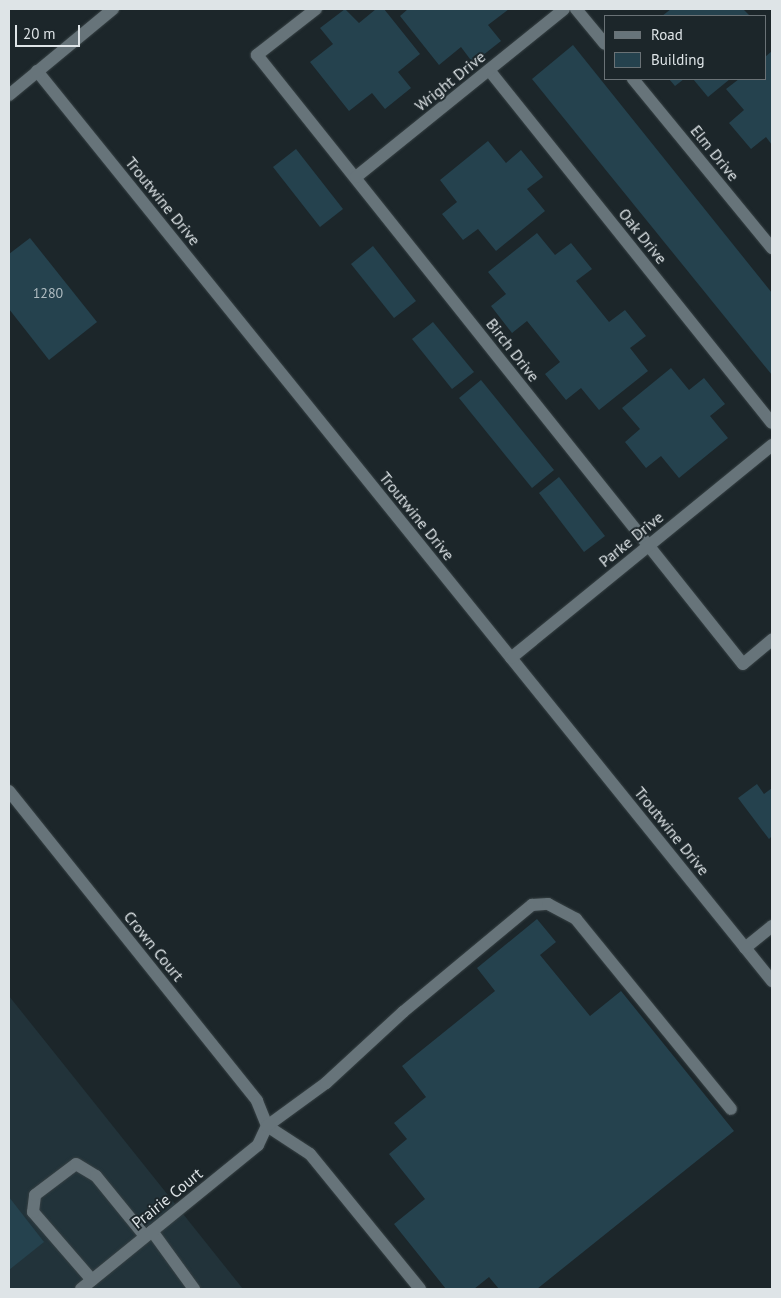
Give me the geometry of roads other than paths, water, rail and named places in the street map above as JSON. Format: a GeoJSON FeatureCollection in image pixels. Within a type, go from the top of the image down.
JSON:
{"type":"FeatureCollection","features":[{"type":"Feature","properties":{"kind":"street"},"geometry":{"type":"LineString","coordinates":[[9,95],[113,9]]}},
{"type":"Feature","properties":{"kind":"street","name":"Birch Drive"},"geometry":{"type":"LineString","coordinates":[[316,9],[257,55],[743,664],[772,640]]}},
{"type":"Feature","properties":{"kind":"street","name":"Wright Drive"},"geometry":{"type":"LineString","coordinates":[[356,177],[564,9]]}},
{"type":"Feature","properties":{"kind":"street"},"geometry":{"type":"LineString","coordinates":[[576,9],[604,43]]}},
{"type":"Feature","properties":{"kind":"street","name":"Oak Drive"},"geometry":{"type":"LineString","coordinates":[[489,70],[772,423]]}},
{"type":"Feature","properties":{"kind":"street","name":"Troutwine Drive"},"geometry":{"type":"LineString","coordinates":[[37,71],[772,981]]}},
{"type":"Feature","properties":{"kind":"street","name":"Elm Drive"},"geometry":{"type":"LineString","coordinates":[[634,80],[772,248]]}},
{"type":"Feature","properties":{"kind":"street","name":"Parke Drive"},"geometry":{"type":"LineString","coordinates":[[511,658],[772,445]]}},
{"type":"Feature","properties":{"kind":"street","name":"Crown Court"},"geometry":{"type":"LineString","coordinates":[[9,790],[257,1101],[267,1126]]}},
{"type":"Feature","properties":{"kind":"street"},"geometry":{"type":"LineString","coordinates":[[420,1289],[310,1154],[267,1126],[326,1083],[508,922],[532,905],[548,904],[576,919],[731,1109]]}},
{"type":"Feature","properties":{"kind":"street"},"geometry":{"type":"LineString","coordinates":[[745,948],[772,926]]}},
{"type":"Feature","properties":{"kind":"street","name":"Prairie Court"},"geometry":{"type":"LineString","coordinates":[[81,1289],[258,1145],[267,1126]]}},
{"type":"Feature","properties":{"kind":"street"},"geometry":{"type":"LineString","coordinates":[[92,1280],[33,1212],[35,1195],[76,1164],[96,1176],[149,1234],[194,1289]]}}]}
